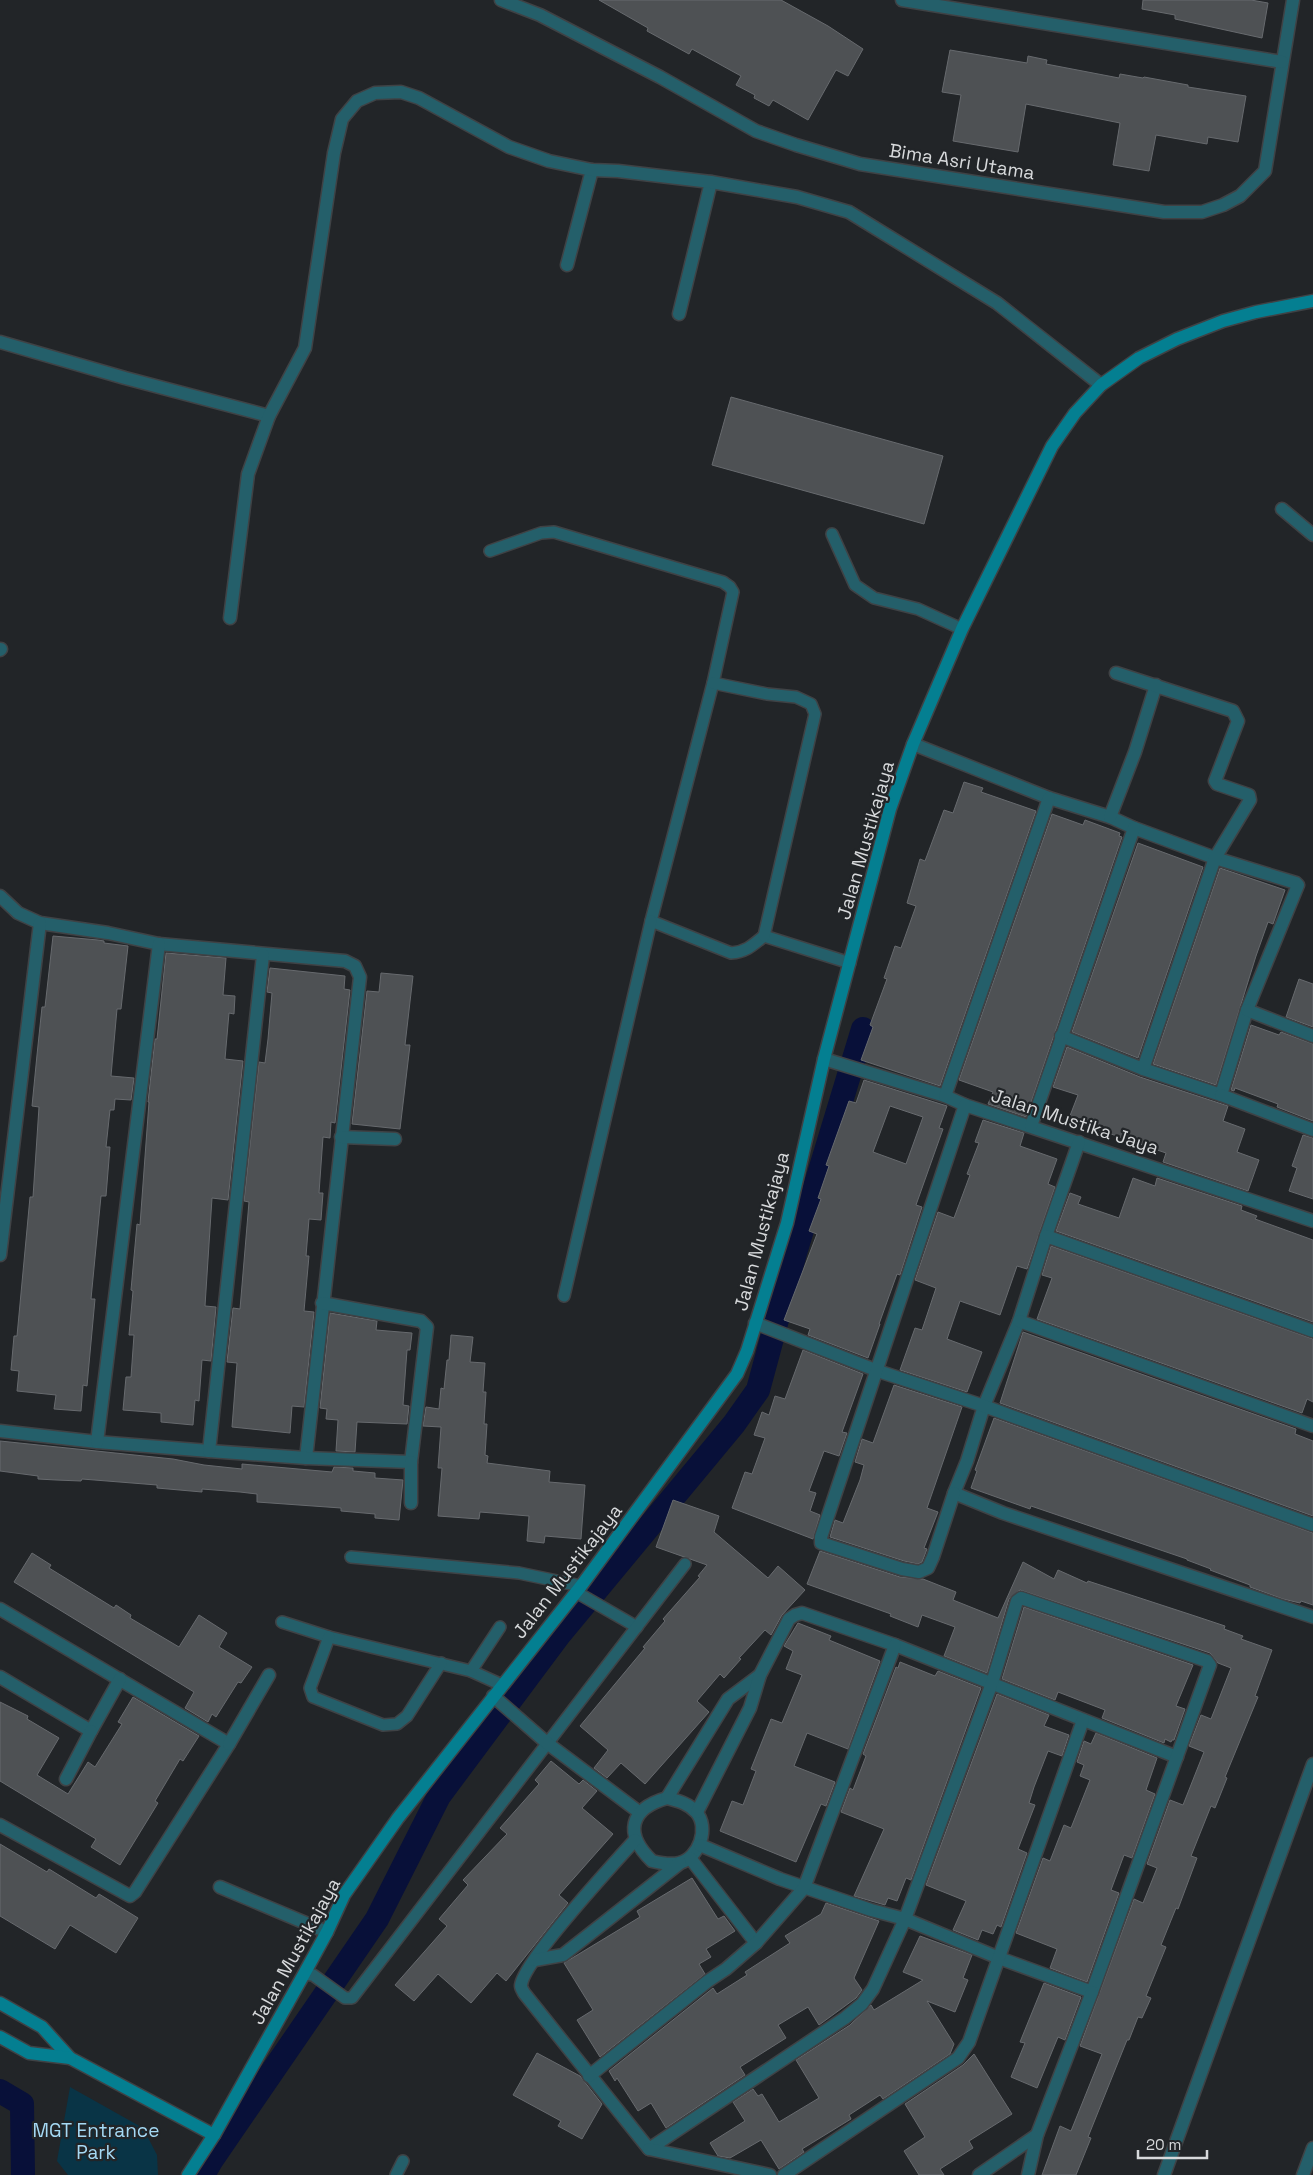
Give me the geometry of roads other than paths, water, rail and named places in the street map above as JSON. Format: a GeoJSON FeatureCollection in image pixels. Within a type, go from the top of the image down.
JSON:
{"type":"FeatureCollection","features":[{"type":"Feature","properties":{"kind":"main road","name":"Jalan Mustikajaya"},"geometry":{"type":"LineString","coordinates":[[188,2175],[214,2135],[304,1974],[327,1932],[344,1895],[398,1818],[579,1589],[737,1374],[747,1351],[787,1222],[824,1058],[890,809],[913,744],[962,629],[1052,446],[1075,413],[1101,385],[1139,358],[1177,338],[1223,321],[1256,312],[1313,301]]}},
{"type":"Feature","properties":{"kind":"main road"},"geometry":{"type":"LineString","coordinates":[[0,2003],[42,2028],[70,2058],[214,2135]]}},
{"type":"Feature","properties":{"kind":"main road"},"geometry":{"type":"LineString","coordinates":[[0,2036],[29,2053],[70,2058]]}},
{"type":"Feature","properties":{"kind":"street","name":"Bima Asri Utama"},"geometry":{"type":"LineString","coordinates":[[501,0],[540,15],[660,77],[756,131],[796,145],[860,164],[1164,212],[1202,212],[1223,205],[1240,196],[1265,171],[1293,0]]}},
{"type":"Feature","properties":{"kind":"street"},"geometry":{"type":"LineString","coordinates":[[902,0],[1282,62]]}},
{"type":"Feature","properties":{"kind":"street"},"geometry":{"type":"LineString","coordinates":[[230,618],[248,474],[269,416],[305,348],[334,153],[342,119],[357,101],[375,94],[400,92],[419,98],[508,147],[549,161],[592,170],[618,171],[712,182],[797,197],[849,212],[997,303],[1101,385]]}},
{"type":"Feature","properties":{"kind":"street"},"geometry":{"type":"LineString","coordinates":[[567,265],[592,170]]}},
{"type":"Feature","properties":{"kind":"street"},"geometry":{"type":"LineString","coordinates":[[679,314],[712,182]]}},
{"type":"Feature","properties":{"kind":"street"},"geometry":{"type":"LineString","coordinates":[[0,342],[125,378],[269,416]]}},
{"type":"Feature","properties":{"kind":"street"},"geometry":{"type":"LineString","coordinates":[[1282,508],[1313,535]]}},
{"type":"Feature","properties":{"kind":"street"},"geometry":{"type":"LineString","coordinates":[[1116,673],[1232,711],[1238,721],[1215,781],[1217,784],[1249,795],[1250,800],[1216,858],[1143,1069]]}},
{"type":"Feature","properties":{"kind":"street"},"geometry":{"type":"LineString","coordinates":[[1110,817],[1135,752],[1156,685]]}},
{"type":"Feature","properties":{"kind":"street"},"geometry":{"type":"LineString","coordinates":[[913,744],[1049,798],[1110,817],[1134,828],[1216,858],[1296,882],[1298,887],[1247,1010],[1220,1095]]}},
{"type":"Feature","properties":{"kind":"street"},"geometry":{"type":"LineString","coordinates":[[945,1096],[1049,798]]}},
{"type":"Feature","properties":{"kind":"street"},"geometry":{"type":"LineString","coordinates":[[1031,1126],[1134,828]]}},
{"type":"Feature","properties":{"kind":"street"},"geometry":{"type":"LineString","coordinates":[[0,896],[18,913],[40,923],[108,933],[159,944],[345,961],[355,966],[360,977],[306,1458]]}},
{"type":"Feature","properties":{"kind":"street"},"geometry":{"type":"LineString","coordinates":[[0,1255],[40,923]]}},
{"type":"Feature","properties":{"kind":"street"},"geometry":{"type":"LineString","coordinates":[[97,1442],[159,944]]}},
{"type":"Feature","properties":{"kind":"street"},"geometry":{"type":"LineString","coordinates":[[209,1451],[263,954]]}},
{"type":"Feature","properties":{"kind":"street"},"geometry":{"type":"LineString","coordinates":[[1247,1010],[1313,1036]]}},
{"type":"Feature","properties":{"kind":"street"},"geometry":{"type":"LineString","coordinates":[[1061,1036],[1143,1069],[1220,1095],[1313,1130]]}},
{"type":"Feature","properties":{"kind":"street","name":"Jalan Mustika Jaya"},"geometry":{"type":"LineString","coordinates":[[824,1058],[945,1096],[965,1105],[1313,1221]]}},
{"type":"Feature","properties":{"kind":"street"},"geometry":{"type":"LineString","coordinates":[[965,1105],[878,1371],[821,1537],[821,1543],[902,1569],[919,1572],[928,1568],[967,1461],[984,1406],[1019,1321],[1079,1142]]}},
{"type":"Feature","properties":{"kind":"street"},"geometry":{"type":"LineString","coordinates":[[341,1137],[395,1139]]}},
{"type":"Feature","properties":{"kind":"street"},"geometry":{"type":"LineString","coordinates":[[1046,1236],[1313,1331]]}},
{"type":"Feature","properties":{"kind":"street"},"geometry":{"type":"LineString","coordinates":[[322,1303],[421,1321],[427,1327],[410,1462],[411,1503]]}},
{"type":"Feature","properties":{"kind":"street"},"geometry":{"type":"LineString","coordinates":[[1019,1321],[1313,1426]]}},
{"type":"Feature","properties":{"kind":"street"},"geometry":{"type":"LineString","coordinates":[[755,1323],[878,1371],[984,1406],[1313,1525]]}},
{"type":"Feature","properties":{"kind":"street"},"geometry":{"type":"LineString","coordinates":[[0,1431],[97,1442],[209,1451],[306,1458],[410,1462]]}},
{"type":"Feature","properties":{"kind":"street"},"geometry":{"type":"LineString","coordinates":[[954,1493],[1002,1513],[1313,1617]]}},
{"type":"Feature","properties":{"kind":"street"},"geometry":{"type":"LineString","coordinates":[[649,2149],[845,2018],[862,2004],[873,1988],[905,1919],[992,1683],[1017,1601],[1020,1598],[1207,1661],[1210,1664],[1210,1669],[1092,1992],[1037,2135],[1028,2175]]}},
{"type":"Feature","properties":{"kind":"street"},"geometry":{"type":"LineString","coordinates":[[0,1609],[230,1744]]}},
{"type":"Feature","properties":{"kind":"street"},"geometry":{"type":"LineString","coordinates":[[696,1812],[750,1708],[760,1675],[790,1619],[802,1613],[895,1645],[1177,1757]]}},
{"type":"Feature","properties":{"kind":"street"},"geometry":{"type":"LineString","coordinates":[[589,2076],[708,1981],[726,1969],[756,1943],[804,1888],[895,1645]]}},
{"type":"Feature","properties":{"kind":"street"},"geometry":{"type":"LineString","coordinates":[[0,1825],[130,1896],[135,1892],[230,1744],[269,1675]]}},
{"type":"Feature","properties":{"kind":"street"},"geometry":{"type":"LineString","coordinates":[[668,1798],[728,1699],[760,1675]]}},
{"type":"Feature","properties":{"kind":"street"},"geometry":{"type":"LineString","coordinates":[[0,1678],[91,1731]]}},
{"type":"Feature","properties":{"kind":"street"},"geometry":{"type":"LineString","coordinates":[[66,1779],[120,1679]]}},
{"type":"Feature","properties":{"kind":"street"},"geometry":{"type":"LineString","coordinates":[[493,1696],[546,1743],[639,1812]]}},
{"type":"Feature","properties":{"kind":"street"},"geometry":{"type":"LineString","coordinates":[[784,2175],[958,2058],[969,2042],[1083,1720]]}},
{"type":"Feature","properties":{"kind":"street"},"geometry":{"type":"LineString","coordinates":[[1164,2175],[1313,1764]]}},
{"type":"Feature","properties":{"kind":"street"},"geometry":{"type":"LineString","coordinates":[[535,1960],[563,1955],[685,1861],[700,1845],[702,1826],[696,1812],[683,1802],[668,1798],[652,1802],[639,1812],[635,1827],[635,1840],[641,1851],[652,1861],[685,1861],[756,1943]]}},
{"type":"Feature","properties":{"kind":"street"},"geometry":{"type":"LineString","coordinates":[[635,1840],[548,1940],[521,1986],[524,1993],[589,2076],[649,2149],[770,2175]]}},
{"type":"Feature","properties":{"kind":"street"},"geometry":{"type":"LineString","coordinates":[[700,1845],[804,1888],[905,1919],[999,1958],[1092,1992]]}},
{"type":"Feature","properties":{"kind":"street"},"geometry":{"type":"LineString","coordinates":[[220,1887],[327,1932]]}},
{"type":"Feature","properties":{"kind":"street"},"geometry":{"type":"LineString","coordinates":[[979,2175],[1037,2135]]}},
{"type":"Feature","properties":{"kind":"street"},"geometry":{"type":"LineString","coordinates":[[1307,2171],[1313,2148]]}},
{"type":"Feature","properties":{"kind":"lane"},"geometry":{"type":"LineString","coordinates":[[490,551],[541,533],[554,532],[724,582],[733,592],[713,683],[651,921],[564,1296]]}},
{"type":"Feature","properties":{"kind":"lane"},"geometry":{"type":"LineString","coordinates":[[832,534],[855,585],[874,598],[918,610],[962,629]]}},
{"type":"Feature","properties":{"kind":"lane"},"geometry":{"type":"LineString","coordinates":[[651,921],[731,953],[749,949],[764,936],[814,714],[811,704],[796,697],[767,694],[713,683]]}},
{"type":"Feature","properties":{"kind":"lane"},"geometry":{"type":"LineString","coordinates":[[764,936],[850,963]]}},
{"type":"Feature","properties":{"kind":"lane"},"geometry":{"type":"LineString","coordinates":[[352,1557],[519,1573],[579,1589],[637,1627]]}},
{"type":"Feature","properties":{"kind":"lane"},"geometry":{"type":"LineString","coordinates":[[304,1974],[313,1975],[342,1995],[349,1999],[352,1998],[685,1564]]}},
{"type":"Feature","properties":{"kind":"lane"},"geometry":{"type":"LineString","coordinates":[[282,1622],[329,1637],[471,1671],[502,1685]]}},
{"type":"Feature","properties":{"kind":"lane"},"geometry":{"type":"LineString","coordinates":[[471,1671],[500,1627]]}},
{"type":"Feature","properties":{"kind":"lane"},"geometry":{"type":"LineString","coordinates":[[329,1637],[310,1688],[314,1697],[383,1725],[397,1724],[407,1716],[441,1664]]}},
{"type":"Feature","properties":{"kind":"lane"},"geometry":{"type":"LineString","coordinates":[[396,2175],[403,2161]]}},
{"type":"Feature","properties":{"kind":"waterway"},"geometry":{"type":"LineString","coordinates":[[203,2175],[377,1919],[439,1796],[559,1635],[734,1424],[758,1390],[795,1253],[863,1029]]}},
{"type":"Feature","properties":{"kind":"waterway"},"geometry":{"type":"LineString","coordinates":[[0,2091],[22,2104],[23,2175]]}},
{"type":"Feature","properties":{"kind":"park label","name":"MGT Entrance Park"},"geometry":{"type":"Point","coordinates":[96,2141]}}]}
